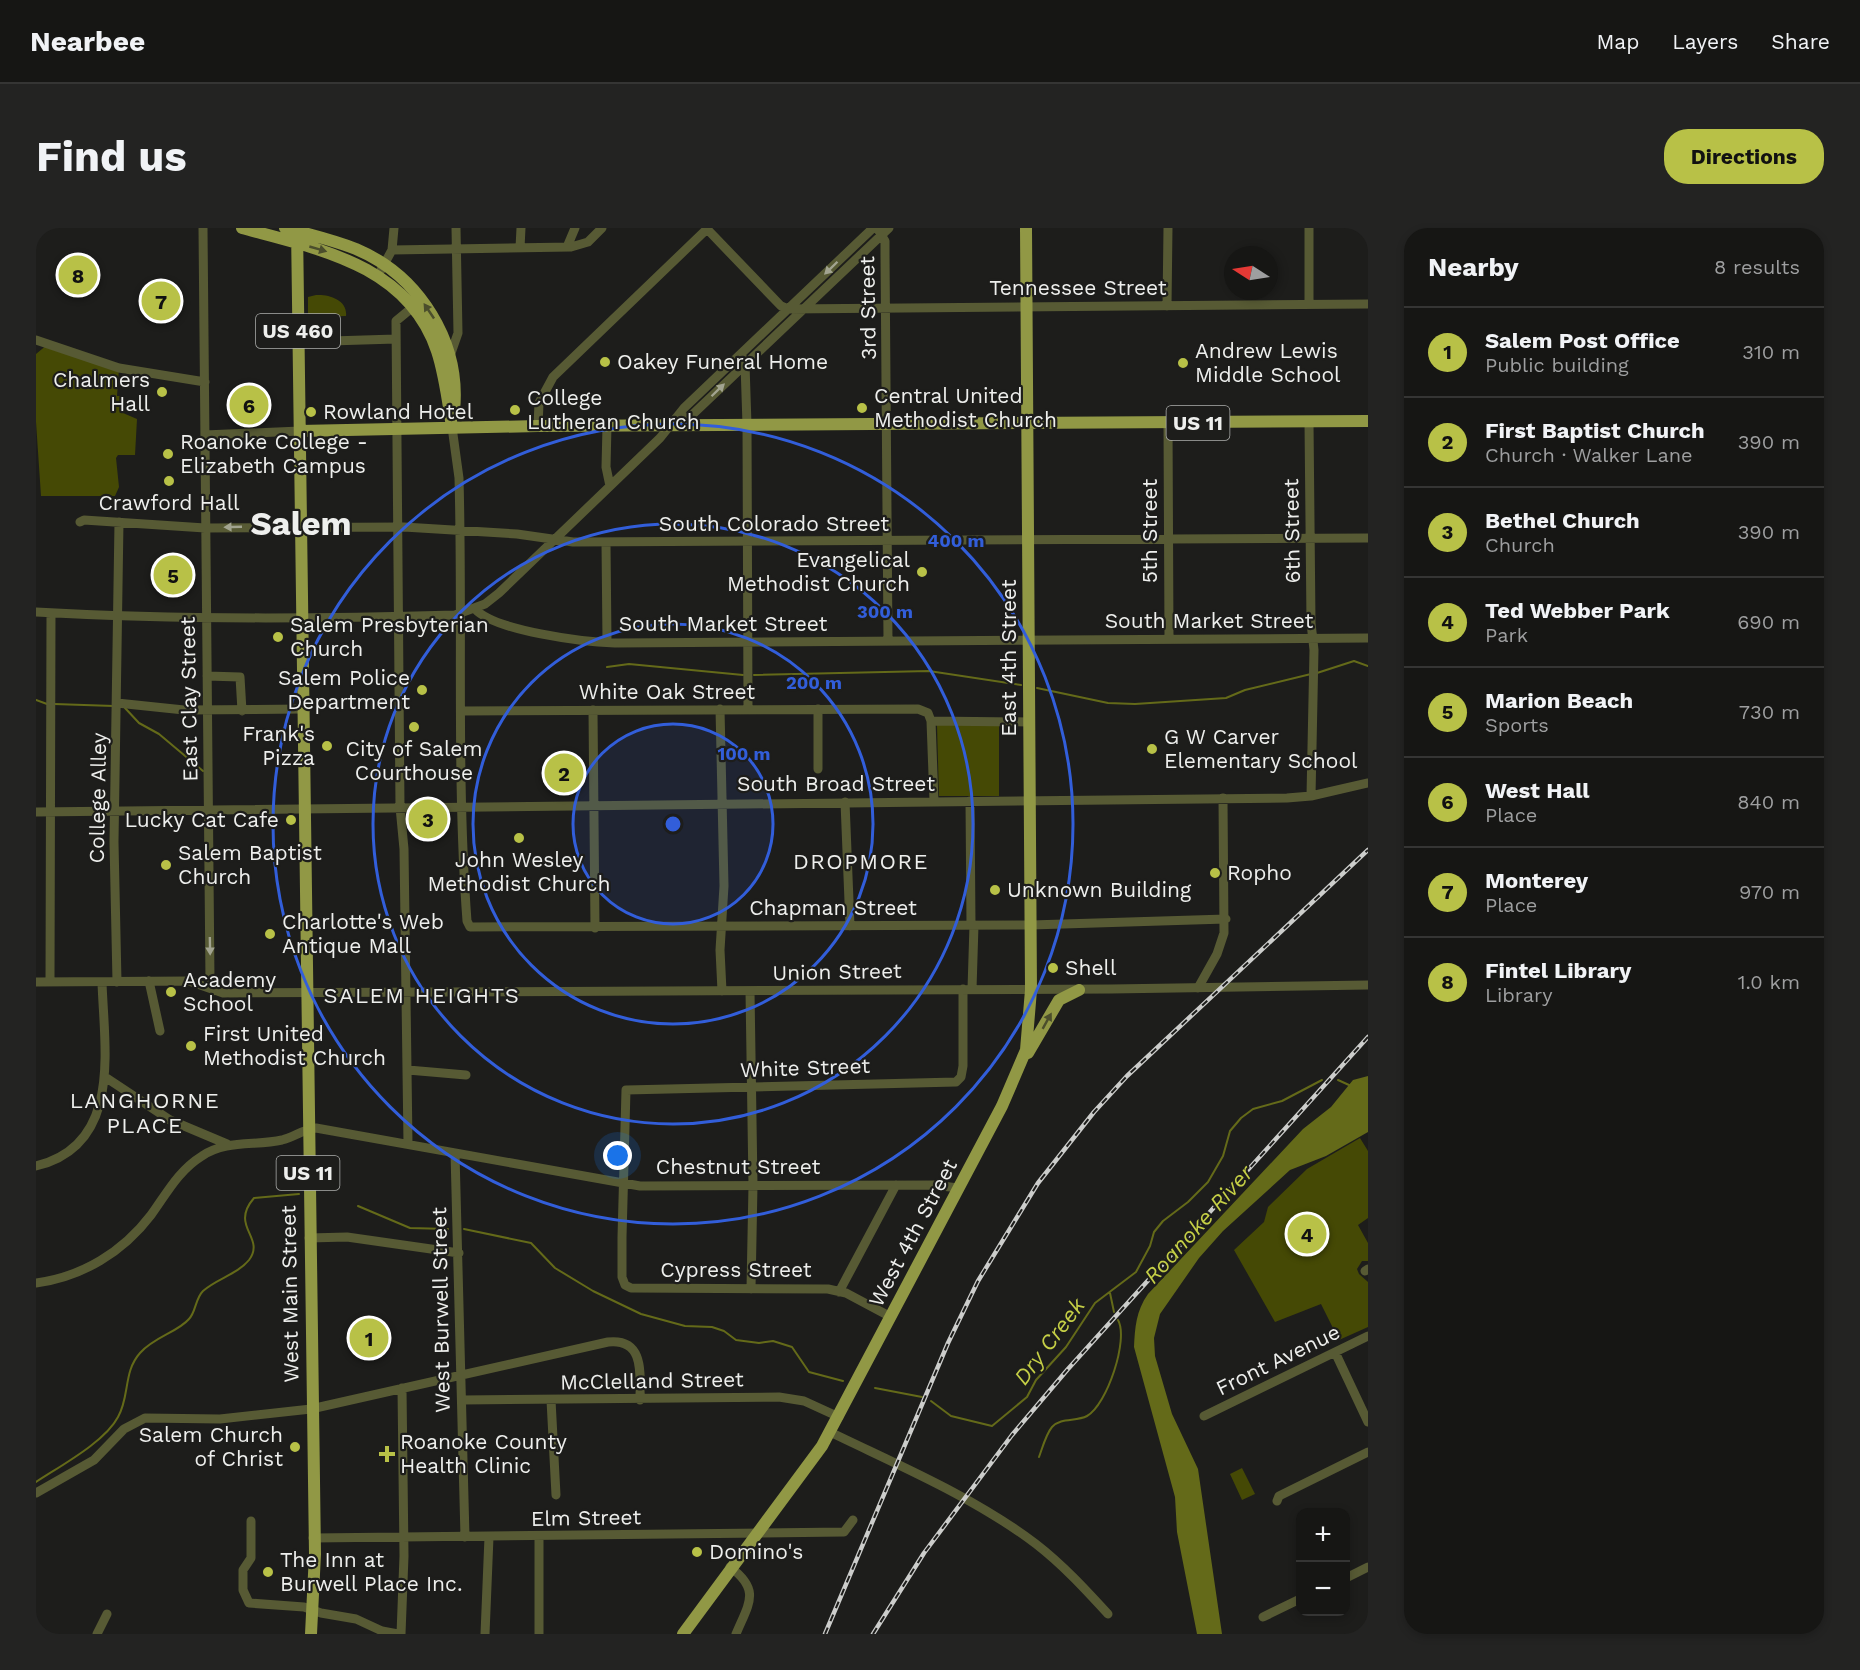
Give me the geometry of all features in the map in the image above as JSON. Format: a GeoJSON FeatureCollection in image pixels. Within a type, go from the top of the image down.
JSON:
{"type":"FeatureCollection","features":[{"type":"Feature","properties":{"kind":"main road"},"geometry":{"type":"LineString","coordinates":[[242,228],[294,233],[356,249],[381,270],[418,295],[443,335],[450,356],[455,376],[452,427]]}},
{"type":"Feature","properties":{"kind":"main road","name":"East 4th Street"},"geometry":{"type":"LineString","coordinates":[[1026,228],[1030,800]]}},
{"type":"Feature","properties":{"kind":"main road","name":"US 460"},"geometry":{"type":"LineString","coordinates":[[294,233],[300,431]]}},
{"type":"Feature","properties":{"kind":"main road"},"geometry":{"type":"LineString","coordinates":[[381,270],[412,307],[437,350],[452,427]]}},
{"type":"Feature","properties":{"kind":"main road","name":"US 11"},"geometry":{"type":"LineString","coordinates":[[303,809],[300,431],[538,426],[1368,422]]}},
{"type":"Feature","properties":{"kind":"main road","name":"West 4th Street"},"geometry":{"type":"LineString","coordinates":[[683,1634],[754,1533],[808,1466],[830,1432],[1023,1061],[1029,1033],[1032,990],[1030,800]]}},
{"type":"Feature","properties":{"kind":"main road","name":"West Main Street"},"geometry":{"type":"LineString","coordinates":[[303,809],[313,1538],[311,1634]]}},
{"type":"Feature","properties":{"kind":"main road"},"geometry":{"type":"LineString","coordinates":[[1023,1061],[1059,1000],[1079,990]]}},
{"type":"Feature","properties":{"kind":"street","name":"East Clay Street"},"geometry":{"type":"LineString","coordinates":[[203,228],[210,981],[213,992]]}},
{"type":"Feature","properties":{"kind":"street"},"geometry":{"type":"LineString","coordinates":[[381,270],[392,250],[394,228]]}},
{"type":"Feature","properties":{"kind":"street"},"geometry":{"type":"LineString","coordinates":[[450,356],[458,333],[456,228]]}},
{"type":"Feature","properties":{"kind":"street"},"geometry":{"type":"LineString","coordinates":[[520,248],[521,228]]}},
{"type":"Feature","properties":{"kind":"street"},"geometry":{"type":"LineString","coordinates":[[567,247],[575,228]]}},
{"type":"Feature","properties":{"kind":"street"},"geometry":{"type":"LineString","coordinates":[[392,250],[567,247],[588,242],[602,228]]}},
{"type":"Feature","properties":{"kind":"street"},"geometry":{"type":"LineString","coordinates":[[1167,306],[1168,228]]}},
{"type":"Feature","properties":{"kind":"street"},"geometry":{"type":"LineString","coordinates":[[1309,228],[1309,304]]}},
{"type":"Feature","properties":{"kind":"street"},"geometry":{"type":"LineString","coordinates":[[538,426],[542,394],[553,377],[707,229],[781,306],[788,309]]}},
{"type":"Feature","properties":{"kind":"street"},"geometry":{"type":"LineString","coordinates":[[36,612],[302,619],[461,614],[475,609],[499,593],[673,425],[684,408],[788,309],[880,230]]}},
{"type":"Feature","properties":{"kind":"street"},"geometry":{"type":"LineString","coordinates":[[673,425],[692,415],[804,309],[880,230]]}},
{"type":"Feature","properties":{"kind":"street","name":"3rd Street"},"geometry":{"type":"LineString","coordinates":[[880,230],[885,241],[888,641]]}},
{"type":"Feature","properties":{"kind":"street","name":"Tennessee Street"},"geometry":{"type":"LineString","coordinates":[[788,309],[1368,304]]}},
{"type":"Feature","properties":{"kind":"street"},"geometry":{"type":"LineString","coordinates":[[408,1144],[404,849],[400,807],[396,339],[398,318],[412,307]]}},
{"type":"Feature","properties":{"kind":"street"},"geometry":{"type":"LineString","coordinates":[[443,335],[453,325],[456,308]]}},
{"type":"Feature","properties":{"kind":"street"},"geometry":{"type":"LineString","coordinates":[[298,342],[396,339]]}},
{"type":"Feature","properties":{"kind":"street"},"geometry":{"type":"LineString","coordinates":[[36,340],[119,368],[205,382]]}},
{"type":"Feature","properties":{"kind":"street"},"geometry":{"type":"LineString","coordinates":[[741,354],[745,364],[747,425],[748,709]]}},
{"type":"Feature","properties":{"kind":"street","name":"6th Street"},"geometry":{"type":"LineString","coordinates":[[1309,422],[1311,623],[1314,639],[1311,796]]}},
{"type":"Feature","properties":{"kind":"street","name":"5th Street"},"geometry":{"type":"LineString","coordinates":[[1168,423],[1169,639]]}},
{"type":"Feature","properties":{"kind":"street"},"geometry":{"type":"LineString","coordinates":[[607,426],[606,467],[610,486]]}},
{"type":"Feature","properties":{"kind":"street"},"geometry":{"type":"LineString","coordinates":[[452,427],[459,478],[461,530],[462,806]]}},
{"type":"Feature","properties":{"kind":"street"},"geometry":{"type":"LineString","coordinates":[[205,435],[300,431]]}},
{"type":"Feature","properties":{"kind":"street","name":"South Colorado Street"},"geometry":{"type":"LineString","coordinates":[[80,522],[84,520],[206,528],[302,525],[398,526],[606,543],[1368,538]]}},
{"type":"Feature","properties":{"kind":"street","name":"College Alley"},"geometry":{"type":"LineString","coordinates":[[117,981],[115,811],[118,522]]}},
{"type":"Feature","properties":{"kind":"street"},"geometry":{"type":"LineString","coordinates":[[606,543],[607,642]]}},
{"type":"Feature","properties":{"kind":"street","name":"South Market Street"},"geometry":{"type":"LineString","coordinates":[[475,609],[492,621],[585,641],[607,642],[1368,638]]}},
{"type":"Feature","properties":{"kind":"street"},"geometry":{"type":"LineString","coordinates":[[50,982],[51,613]]}},
{"type":"Feature","properties":{"kind":"street"},"geometry":{"type":"LineString","coordinates":[[207,676],[240,677],[242,711]]}},
{"type":"Feature","properties":{"kind":"street"},"geometry":{"type":"LineString","coordinates":[[117,704],[207,711],[303,709]]}},
{"type":"Feature","properties":{"kind":"street","name":"White Oak Street"},"geometry":{"type":"LineString","coordinates":[[460,711],[909,708],[926,711],[931,721]]}},
{"type":"Feature","properties":{"kind":"street"},"geometry":{"type":"LineString","coordinates":[[720,709],[722,991]]}},
{"type":"Feature","properties":{"kind":"street"},"geometry":{"type":"LineString","coordinates":[[818,709],[818,769]]}},
{"type":"Feature","properties":{"kind":"street"},"geometry":{"type":"LineString","coordinates":[[593,710],[595,928]]}},
{"type":"Feature","properties":{"kind":"street"},"geometry":{"type":"LineString","coordinates":[[934,801],[931,721],[1029,722]]}},
{"type":"Feature","properties":{"kind":"street","name":"South Broad Street"},"geometry":{"type":"LineString","coordinates":[[36,812],[1223,798],[1311,796],[1368,783]]}},
{"type":"Feature","properties":{"kind":"street"},"geometry":{"type":"LineString","coordinates":[[1198,988],[1221,942],[1226,919],[1223,798]]}},
{"type":"Feature","properties":{"kind":"street","name":"White Street"},"geometry":{"type":"LineString","coordinates":[[623,1184],[626,1090],[750,1088],[809,1084],[954,1083],[961,1077],[973,925],[970,801]]}},
{"type":"Feature","properties":{"kind":"street"},"geometry":{"type":"LineString","coordinates":[[845,802],[850,926]]}},
{"type":"Feature","properties":{"kind":"street","name":"Chapman Street"},"geometry":{"type":"LineString","coordinates":[[462,806],[467,921],[474,928],[1031,925],[1226,919]]}},
{"type":"Feature","properties":{"kind":"street"},"geometry":{"type":"LineString","coordinates":[[149,981],[160,1031]]}},
{"type":"Feature","properties":{"kind":"street"},"geometry":{"type":"LineString","coordinates":[[36,982],[189,981],[213,992]]}},
{"type":"Feature","properties":{"kind":"street"},"geometry":{"type":"LineString","coordinates":[[36,1167],[59,1158],[85,1136],[102,1100],[105,1077],[102,982]]}},
{"type":"Feature","properties":{"kind":"street","name":"Union Street"},"geometry":{"type":"LineString","coordinates":[[213,992],[1079,990],[1368,985]]}},
{"type":"Feature","properties":{"kind":"street"},"geometry":{"type":"LineString","coordinates":[[750,991],[753,1185],[751,1289]]}},
{"type":"Feature","properties":{"kind":"street"},"geometry":{"type":"LineString","coordinates":[[408,1071],[465,1075]]}},
{"type":"Feature","properties":{"kind":"street"},"geometry":{"type":"LineString","coordinates":[[105,1077],[170,1120],[227,1144],[268,1143],[308,1130]]}},
{"type":"Feature","properties":{"kind":"street","name":"Chestnut Street"},"geometry":{"type":"LineString","coordinates":[[308,1130],[316,1128],[623,1184],[934,1185],[958,1188]]}},
{"type":"Feature","properties":{"kind":"street"},"geometry":{"type":"LineString","coordinates":[[36,1283],[77,1273],[119,1248],[143,1226],[184,1170],[202,1156],[227,1144]]}},
{"type":"Feature","properties":{"kind":"street","name":"West Burwell Street"},"geometry":{"type":"LineString","coordinates":[[455,1153],[465,1537]]}},
{"type":"Feature","properties":{"kind":"street","name":"Cypress Street"},"geometry":{"type":"LineString","coordinates":[[623,1184],[622,1277],[628,1287],[839,1292],[891,1317]]}},
{"type":"Feature","properties":{"kind":"street"},"geometry":{"type":"LineString","coordinates":[[839,1292],[896,1185]]}},
{"type":"Feature","properties":{"kind":"street"},"geometry":{"type":"LineString","coordinates":[[309,1239],[347,1237],[459,1253]]}},
{"type":"Feature","properties":{"kind":"street","name":"Front Avenue"},"geometry":{"type":"LineString","coordinates":[[1204,1416],[1368,1336]]}},
{"type":"Feature","properties":{"kind":"street"},"geometry":{"type":"LineString","coordinates":[[36,1493],[94,1460],[124,1429],[139,1419],[152,1417],[220,1419],[311,1409],[608,1342],[621,1342],[635,1351],[640,1369],[640,1400]]}},
{"type":"Feature","properties":{"kind":"street"},"geometry":{"type":"LineString","coordinates":[[1335,1352],[1368,1422]]}},
{"type":"Feature","properties":{"kind":"street"},"geometry":{"type":"LineString","coordinates":[[251,1521],[251,1558],[243,1570],[243,1590],[246,1599],[253,1605],[304,1607],[313,1611],[356,1619],[382,1631],[399,1634],[404,1538],[402,1388]]}},
{"type":"Feature","properties":{"kind":"street","name":"McClelland Street"},"geometry":{"type":"LineString","coordinates":[[462,1400],[778,1397],[804,1401],[838,1417]]}},
{"type":"Feature","properties":{"kind":"street"},"geometry":{"type":"LineString","coordinates":[[551,1400],[556,1495]]}},
{"type":"Feature","properties":{"kind":"street"},"geometry":{"type":"LineString","coordinates":[[830,1432],[945,1488],[1018,1532],[1074,1576],[1108,1614]]}},
{"type":"Feature","properties":{"kind":"street"},"geometry":{"type":"LineString","coordinates":[[1277,1502],[1279,1496],[1368,1452]]}},
{"type":"Feature","properties":{"kind":"street","name":"Elm Street"},"geometry":{"type":"LineString","coordinates":[[313,1538],[844,1532],[853,1520]]}},
{"type":"Feature","properties":{"kind":"street"},"geometry":{"type":"LineString","coordinates":[[539,1536],[539,1634]]}},
{"type":"Feature","properties":{"kind":"street"},"geometry":{"type":"LineString","coordinates":[[485,1634],[489,1537]]}},
{"type":"Feature","properties":{"kind":"street"},"geometry":{"type":"LineString","coordinates":[[730,1567],[747,1581],[750,1590],[746,1611],[736,1634]]}},
{"type":"Feature","properties":{"kind":"street"},"geometry":{"type":"LineString","coordinates":[[1350,1576],[1368,1567]]}},
{"type":"Feature","properties":{"kind":"street"},"geometry":{"type":"LineString","coordinates":[[1263,1617],[1296,1601]]}},
{"type":"Feature","properties":{"kind":"street"},"geometry":{"type":"LineString","coordinates":[[97,1634],[107,1614]]}},
{"type":"Feature","properties":{"kind":"shaded area"},"geometry":{"type":"Polygon","coordinates":[[[316,295],[337,299],[344,306],[346,316],[308,317],[308,297],[316,295]]]}},
{"type":"Feature","properties":{"kind":"shaded area"},"geometry":{"type":"Polygon","coordinates":[[[48,344],[119,368],[117,396],[123,396],[123,413],[137,419],[135,455],[118,455],[116,458],[119,487],[115,496],[41,496],[36,422],[36,354],[48,344]]]}},
{"type":"Feature","properties":{"kind":"shaded area"},"geometry":{"type":"Polygon","coordinates":[[[999,724],[999,796],[939,796],[937,725],[999,724]]]}},
{"type":"Feature","properties":{"kind":"shaded area"},"geometry":{"type":"Polygon","coordinates":[[[1368,1076],[1368,1132],[1326,1156],[1290,1170],[1223,1231],[1199,1258],[1160,1314],[1154,1338],[1155,1356],[1172,1414],[1198,1469],[1222,1634],[1197,1634],[1177,1532],[1175,1497],[1134,1347],[1139,1313],[1148,1294],[1303,1129],[1331,1107],[1353,1080],[1368,1076]]]}},
{"type":"Feature","properties":{"kind":"shaded area"},"geometry":{"type":"Polygon","coordinates":[[[1360,1138],[1368,1151],[1368,1218],[1358,1225],[1368,1243],[1368,1261],[1362,1261],[1357,1269],[1368,1282],[1368,1327],[1339,1340],[1321,1304],[1275,1322],[1234,1250],[1264,1222],[1268,1207],[1307,1169],[1360,1138]]]}},
{"type":"Feature","properties":{"kind":"shaded area"},"geometry":{"type":"Polygon","coordinates":[[[1242,1468],[1255,1494],[1242,1500],[1230,1474],[1242,1468]]]}},
{"type":"Feature","properties":{"kind":"waterway"},"geometry":{"type":"LineString","coordinates":[[1317,673],[1354,661],[1368,666]]}},
{"type":"Feature","properties":{"kind":"waterway"},"geometry":{"type":"LineString","coordinates":[[607,667],[629,664],[743,675]]}},
{"type":"Feature","properties":{"kind":"waterway"},"geometry":{"type":"LineString","coordinates":[[754,675],[929,671],[1021,685]]}},
{"type":"Feature","properties":{"kind":"waterway"},"geometry":{"type":"LineString","coordinates":[[1037,688],[1108,703],[1135,704],[1226,698],[1245,690],[1311,674]]}},
{"type":"Feature","properties":{"kind":"waterway"},"geometry":{"type":"LineString","coordinates":[[36,700],[47,704]]}},
{"type":"Feature","properties":{"kind":"waterway"},"geometry":{"type":"LineString","coordinates":[[54,704],[114,706]]}},
{"type":"Feature","properties":{"kind":"waterway"},"geometry":{"type":"LineString","coordinates":[[125,708],[139,723],[159,734],[203,771]]}},
{"type":"Feature","properties":{"kind":"waterway","name":"Dry Creek"},"geometry":{"type":"LineString","coordinates":[[931,1401],[951,1416],[992,1426],[1027,1397],[1036,1380],[1066,1347],[1095,1303],[1136,1272],[1150,1246],[1154,1232],[1163,1221],[1188,1202],[1208,1182],[1223,1156],[1230,1131],[1241,1118],[1253,1109],[1282,1101],[1322,1080]]}},
{"type":"Feature","properties":{"kind":"waterway","name":"Dry Creek"},"geometry":{"type":"LineString","coordinates":[[1338,1080],[1349,1085]]}},
{"type":"Feature","properties":{"kind":"waterway","name":"Dry Creek"},"geometry":{"type":"LineString","coordinates":[[36,1482],[81,1453],[112,1426],[122,1409],[131,1368],[140,1353],[184,1324],[191,1316],[203,1291],[239,1269],[249,1260],[253,1252],[253,1245],[245,1217],[247,1208],[254,1198],[299,1194]]}},
{"type":"Feature","properties":{"kind":"waterway","name":"Dry Creek"},"geometry":{"type":"LineString","coordinates":[[358,1206],[410,1228],[448,1229]]}},
{"type":"Feature","properties":{"kind":"waterway","name":"Dry Creek"},"geometry":{"type":"LineString","coordinates":[[464,1229],[531,1243],[555,1268],[593,1291],[641,1314],[685,1326],[712,1327],[724,1331],[736,1340],[759,1343],[773,1341],[792,1347],[809,1372],[843,1381]]}},
{"type":"Feature","properties":{"kind":"waterway"},"geometry":{"type":"LineString","coordinates":[[1110,1293],[1114,1312]]}},
{"type":"Feature","properties":{"kind":"waterway"},"geometry":{"type":"LineString","coordinates":[[1039,1457],[1052,1427],[1060,1422],[1087,1416],[1102,1399],[1118,1356],[1121,1341],[1118,1320]]}},
{"type":"Feature","properties":{"kind":"waterway","name":"Dry Creek"},"geometry":{"type":"LineString","coordinates":[[875,1388],[922,1397]]}},
{"type":"Feature","properties":{"kind":"railway"},"geometry":{"type":"LineString","coordinates":[[825,1634],[948,1343],[978,1281],[1038,1183],[1094,1112],[1127,1076],[1368,850]]}},
{"type":"Feature","properties":{"kind":"railway"},"geometry":{"type":"LineString","coordinates":[[873,1634],[924,1553],[1012,1435],[1068,1369],[1368,1037]]}},
{"type":"Feature","properties":{"kind":"place","name":"Fintel Library"},"geometry":{"type":"Point","coordinates":[78,275]}},
{"type":"Feature","properties":{"kind":"place","name":"Monterey"},"geometry":{"type":"Point","coordinates":[161,301]}},
{"type":"Feature","properties":{"kind":"place","name":"Oakey Funeral Home"},"geometry":{"type":"Point","coordinates":[605,362]}},
{"type":"Feature","properties":{"kind":"place","name":"Andrew Lewis Middle School"},"geometry":{"type":"Point","coordinates":[1183,363]}},
{"type":"Feature","properties":{"kind":"place","name":"Chalmers Hall"},"geometry":{"type":"Point","coordinates":[162,392]}},
{"type":"Feature","properties":{"kind":"place","name":"West Hall"},"geometry":{"type":"Point","coordinates":[249,405]}},
{"type":"Feature","properties":{"kind":"place","name":"Central United Methodist Church"},"geometry":{"type":"Point","coordinates":[862,408]}},
{"type":"Feature","properties":{"kind":"place","name":"College Lutheran Church"},"geometry":{"type":"Point","coordinates":[515,410]}},
{"type":"Feature","properties":{"kind":"place","name":"Rowland Hotel"},"geometry":{"type":"Point","coordinates":[311,412]}},
{"type":"Feature","properties":{"kind":"place","name":"Roanoke College - Elizabeth Campus"},"geometry":{"type":"Point","coordinates":[168,454]}},
{"type":"Feature","properties":{"kind":"place","name":"Crawford Hall"},"geometry":{"type":"Point","coordinates":[169,481]}},
{"type":"Feature","properties":{"kind":"place","name":"Evangelical Methodist Church"},"geometry":{"type":"Point","coordinates":[922,572]}},
{"type":"Feature","properties":{"kind":"place","name":"Marion Beach"},"geometry":{"type":"Point","coordinates":[173,575]}},
{"type":"Feature","properties":{"kind":"place","name":"Salem Presbyterian Church"},"geometry":{"type":"Point","coordinates":[278,637]}},
{"type":"Feature","properties":{"kind":"place","name":"Salem Police Department"},"geometry":{"type":"Point","coordinates":[422,690]}},
{"type":"Feature","properties":{"kind":"place","name":"City of Salem Courthouse"},"geometry":{"type":"Point","coordinates":[414,727]}},
{"type":"Feature","properties":{"kind":"place","name":"Frank's Pizza"},"geometry":{"type":"Point","coordinates":[327,746]}},
{"type":"Feature","properties":{"kind":"place","name":"G W Carver Elementary School"},"geometry":{"type":"Point","coordinates":[1152,749]}},
{"type":"Feature","properties":{"kind":"place","name":"First Baptist Church"},"geometry":{"type":"Point","coordinates":[564,773]}},
{"type":"Feature","properties":{"kind":"place","name":"Bethel Church"},"geometry":{"type":"Point","coordinates":[428,819]}},
{"type":"Feature","properties":{"kind":"place","name":"Lucky Cat Cafe"},"geometry":{"type":"Point","coordinates":[291,820]}},
{"type":"Feature","properties":{"kind":"place","name":"John Wesley Methodist Church"},"geometry":{"type":"Point","coordinates":[519,838]}},
{"type":"Feature","properties":{"kind":"place","name":"Salem Baptist Church"},"geometry":{"type":"Point","coordinates":[166,865]}},
{"type":"Feature","properties":{"kind":"place","name":"Ropho"},"geometry":{"type":"Point","coordinates":[1215,873]}},
{"type":"Feature","properties":{"kind":"place","name":"Unknown Building"},"geometry":{"type":"Point","coordinates":[995,890]}},
{"type":"Feature","properties":{"kind":"place","name":"Charlotte's Web Antique Mall"},"geometry":{"type":"Point","coordinates":[270,934]}},
{"type":"Feature","properties":{"kind":"place","name":"Shell"},"geometry":{"type":"Point","coordinates":[1053,968]}},
{"type":"Feature","properties":{"kind":"place","name":"Academy School"},"geometry":{"type":"Point","coordinates":[171,992]}},
{"type":"Feature","properties":{"kind":"place","name":"First United Methodist Church"},"geometry":{"type":"Point","coordinates":[191,1046]}},
{"type":"Feature","properties":{"kind":"place","name":"Ted Webber Park"},"geometry":{"type":"Point","coordinates":[1307,1234]}},
{"type":"Feature","properties":{"kind":"place","name":"Salem Post Office"},"geometry":{"type":"Point","coordinates":[369,1338]}},
{"type":"Feature","properties":{"kind":"place","name":"Salem Church of Christ"},"geometry":{"type":"Point","coordinates":[295,1447]}},
{"type":"Feature","properties":{"kind":"place","name":"Roanoke County Health Clinic"},"geometry":{"type":"Point","coordinates":[387,1454]}},
{"type":"Feature","properties":{"kind":"place","name":"Domino's"},"geometry":{"type":"Point","coordinates":[697,1552]}},
{"type":"Feature","properties":{"kind":"place","name":"The Inn at Burwell Place Inc."},"geometry":{"type":"Point","coordinates":[268,1572]}},
{"type":"Feature","properties":{"kind":"district","name":"Salem"},"geometry":{"type":"Point","coordinates":[301,523]}},
{"type":"Feature","properties":{"kind":"district","name":"DROPMORE"},"geometry":{"type":"Point","coordinates":[861,861]}},
{"type":"Feature","properties":{"kind":"district","name":"SALEM HEIGHTS"},"geometry":{"type":"Point","coordinates":[422,995]}},
{"type":"Feature","properties":{"kind":"district","name":"LANGHORNE PLACE"},"geometry":{"type":"Point","coordinates":[145,1112]}},
{"type":"Feature","properties":{"kind":"water label","name":"Roanoke River"},"geometry":{"type":"Point","coordinates":[1198,1224]}}]}
